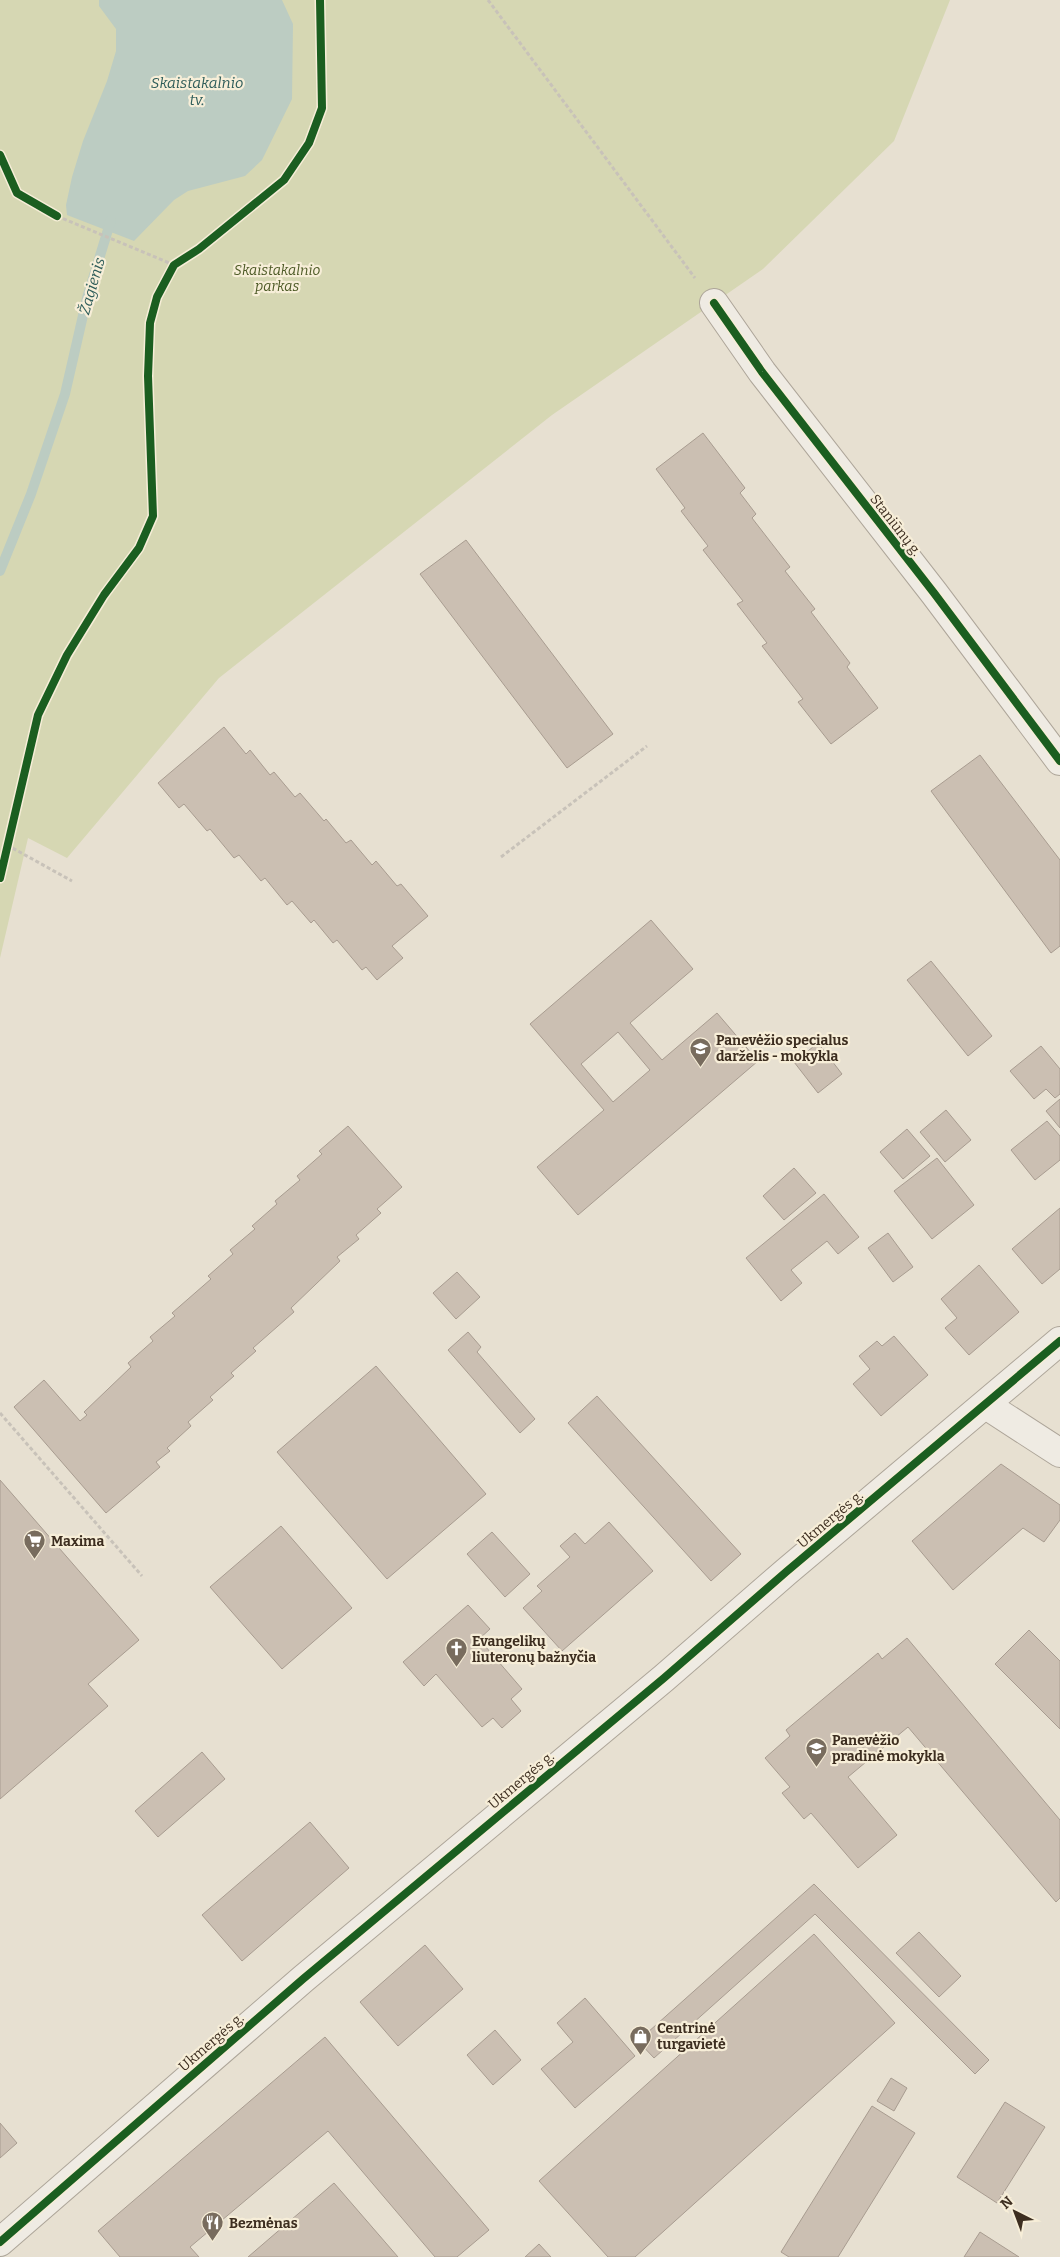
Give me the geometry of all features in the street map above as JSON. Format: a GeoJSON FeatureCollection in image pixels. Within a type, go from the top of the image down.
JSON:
{"type":"FeatureCollection","features":[{"type":"Feature","properties":{"kind":"street","name":"Staniūnų g."},"geometry":{"type":"LineString","coordinates":[[714,303],[762,372],[934,593],[1060,761]]}},
{"type":"Feature","properties":{"kind":"street","name":"Ukmergės g."},"geometry":{"type":"LineString","coordinates":[[0,2242],[303,1979],[664,1678],[793,1566],[1060,1341]]}},
{"type":"Feature","properties":{"kind":"street"},"geometry":{"type":"LineString","coordinates":[[986,1405],[1060,1453]]}},
{"type":"Feature","properties":{"kind":"path"},"geometry":{"type":"LineString","coordinates":[[488,0],[714,303]]}},
{"type":"Feature","properties":{"kind":"path"},"geometry":{"type":"LineString","coordinates":[[57,216],[139,250],[177,263],[170,273]]}},
{"type":"Feature","properties":{"kind":"path"},"geometry":{"type":"LineString","coordinates":[[501,857],[646,746]]}},
{"type":"Feature","properties":{"kind":"path"},"geometry":{"type":"LineString","coordinates":[[7,845],[72,881]]}},
{"type":"Feature","properties":{"kind":"path"},"geometry":{"type":"LineString","coordinates":[[0,1413],[142,1576]]}},
{"type":"Feature","properties":{"kind":"green space","name":"Skaistakalnio parkas"},"geometry":{"type":"Polygon","coordinates":[[[0,0],[950,0],[894,141],[763,269],[552,415],[219,678],[67,858],[28,838],[0,958],[0,0]]]}},
{"type":"Feature","properties":{"kind":"water","name":"Skaistakalnio tv."},"geometry":{"type":"Polygon","coordinates":[[[99,0],[282,0],[293,24],[292,99],[262,160],[245,176],[188,191],[174,200],[134,241],[67,215],[66,205],[72,177],[116,51],[116,29],[99,6],[99,0]]]}},
{"type":"Feature","properties":{"kind":"building"},"geometry":{"type":"Polygon","coordinates":[[[703,433],[745,488],[740,493],[756,514],[752,518],[790,567],[785,571],[815,609],[811,612],[850,663],[847,667],[878,708],[831,744],[798,702],[803,699],[762,646],[767,643],[737,604],[743,601],[703,550],[708,546],[681,511],[685,508],[656,469],[703,433]]]}},
{"type":"Feature","properties":{"kind":"building"},"geometry":{"type":"Polygon","coordinates":[[[466,540],[613,734],[567,768],[420,574],[466,540]]]}},
{"type":"Feature","properties":{"kind":"building"},"geometry":{"type":"Polygon","coordinates":[[[224,727],[246,754],[250,750],[270,775],[274,772],[295,797],[300,793],[324,821],[326,819],[346,843],[351,840],[372,865],[376,861],[397,886],[401,884],[428,916],[392,946],[403,958],[377,980],[366,967],[362,970],[337,940],[333,943],[314,920],[311,923],[292,901],[287,905],[265,878],[261,881],[239,855],[234,858],[210,829],[207,831],[184,804],[179,808],[158,783],[224,727]]]}},
{"type":"Feature","properties":{"kind":"building"},"geometry":{"type":"Polygon","coordinates":[[[980,755],[1060,860],[1060,946],[1051,953],[931,791],[980,755]]]}},
{"type":"Feature","properties":{"kind":"building","name":"Panevėžio specialus darželis - mokykla"},"geometry":{"type":"Polygon","coordinates":[[[651,920],[693,969],[630,1023],[662,1060],[717,1013],[758,1061],[578,1215],[537,1167],[604,1110],[530,1024],[651,920]],[[618,1032],[581,1064],[613,1102],[650,1070],[618,1032]]]}},
{"type":"Feature","properties":{"kind":"building"},"geometry":{"type":"Polygon","coordinates":[[[931,961],[992,1036],[968,1056],[907,980],[931,961]]]}},
{"type":"Feature","properties":{"kind":"building"},"geometry":{"type":"Polygon","coordinates":[[[818,1043],[842,1074],[818,1093],[794,1062],[818,1043]]]}},
{"type":"Feature","properties":{"kind":"building"},"geometry":{"type":"Polygon","coordinates":[[[1041,1046],[1060,1069],[1060,1094],[1055,1098],[1046,1089],[1034,1099],[1010,1071],[1041,1046]]]}},
{"type":"Feature","properties":{"kind":"building"},"geometry":{"type":"Polygon","coordinates":[[[1060,1099],[1060,1128],[1046,1111],[1060,1099]]]}},
{"type":"Feature","properties":{"kind":"building"},"geometry":{"type":"Polygon","coordinates":[[[946,1110],[971,1140],[945,1162],[920,1132],[946,1110]]]}},
{"type":"Feature","properties":{"kind":"building"},"geometry":{"type":"Polygon","coordinates":[[[1047,1121],[1060,1136],[1060,1160],[1035,1180],[1011,1150],[1047,1121]]]}},
{"type":"Feature","properties":{"kind":"building"},"geometry":{"type":"Polygon","coordinates":[[[348,1126],[402,1187],[377,1209],[381,1213],[356,1235],[359,1239],[337,1257],[340,1261],[291,1308],[294,1312],[253,1348],[256,1351],[231,1373],[234,1376],[210,1397],[213,1400],[188,1422],[191,1426],[167,1448],[170,1451],[156,1462],[160,1467],[106,1513],[14,1407],[44,1380],[80,1421],[87,1415],[84,1412],[131,1367],[128,1363],[153,1341],[150,1337],[175,1316],[172,1313],[211,1279],[208,1276],[233,1254],[230,1250],[255,1229],[252,1226],[277,1204],[275,1201],[300,1180],[297,1176],[322,1154],[319,1151],[348,1126]]]}},
{"type":"Feature","properties":{"kind":"building"},"geometry":{"type":"Polygon","coordinates":[[[907,1129],[930,1156],[903,1179],[880,1152],[907,1129]]]}},
{"type":"Feature","properties":{"kind":"building"},"geometry":{"type":"Polygon","coordinates":[[[937,1158],[974,1205],[932,1239],[894,1191],[937,1158]]]}},
{"type":"Feature","properties":{"kind":"building"},"geometry":{"type":"Polygon","coordinates":[[[794,1168],[816,1193],[784,1220],[763,1196],[794,1168]]]}},
{"type":"Feature","properties":{"kind":"building"},"geometry":{"type":"Polygon","coordinates":[[[824,1194],[859,1237],[838,1254],[827,1241],[791,1270],[802,1283],[781,1301],[746,1258],[824,1194]]]}},
{"type":"Feature","properties":{"kind":"building"},"geometry":{"type":"Polygon","coordinates":[[[1060,1208],[1060,1269],[1042,1284],[1012,1249],[1060,1208]]]}},
{"type":"Feature","properties":{"kind":"building"},"geometry":{"type":"Polygon","coordinates":[[[888,1233],[913,1267],[893,1282],[868,1248],[888,1233]]]}},
{"type":"Feature","properties":{"kind":"building"},"geometry":{"type":"Polygon","coordinates":[[[979,1265],[1019,1312],[969,1355],[945,1328],[957,1318],[941,1299],[979,1265]]]}},
{"type":"Feature","properties":{"kind":"building"},"geometry":{"type":"Polygon","coordinates":[[[457,1272],[480,1297],[456,1319],[433,1293],[457,1272]]]}},
{"type":"Feature","properties":{"kind":"building"},"geometry":{"type":"Polygon","coordinates":[[[468,1332],[481,1347],[477,1352],[535,1419],[520,1433],[448,1350],[468,1332]]]}},
{"type":"Feature","properties":{"kind":"building"},"geometry":{"type":"Polygon","coordinates":[[[894,1336],[928,1375],[881,1416],[853,1384],[870,1369],[859,1356],[877,1341],[882,1346],[894,1336]]]}},
{"type":"Feature","properties":{"kind":"building"},"geometry":{"type":"Polygon","coordinates":[[[376,1366],[486,1494],[387,1579],[277,1452],[376,1366]]]}},
{"type":"Feature","properties":{"kind":"building"},"geometry":{"type":"Polygon","coordinates":[[[597,1396],[741,1554],[711,1581],[568,1423],[597,1396]]]}},
{"type":"Feature","properties":{"kind":"building"},"geometry":{"type":"Polygon","coordinates":[[[1001,1464],[1060,1505],[1060,1520],[1044,1542],[1023,1528],[953,1590],[912,1541],[1001,1464]]]}},
{"type":"Feature","properties":{"kind":"building","name":"Maxima"},"geometry":{"type":"Polygon","coordinates":[[[0,1480],[139,1640],[88,1684],[108,1706],[0,1799],[0,1480]]]}},
{"type":"Feature","properties":{"kind":"building"},"geometry":{"type":"Polygon","coordinates":[[[609,1522],[653,1571],[562,1651],[523,1608],[542,1591],[537,1586],[570,1557],[560,1546],[575,1533],[585,1544],[609,1522]]]}},
{"type":"Feature","properties":{"kind":"building"},"geometry":{"type":"Polygon","coordinates":[[[281,1526],[352,1608],[282,1669],[210,1587],[281,1526]]]}},
{"type":"Feature","properties":{"kind":"building"},"geometry":{"type":"Polygon","coordinates":[[[492,1532],[530,1574],[505,1597],[467,1554],[492,1532]]]}},
{"type":"Feature","properties":{"kind":"building","name":"Evangelikų liuteronų bažnyčia"},"geometry":{"type":"Polygon","coordinates":[[[468,1605],[490,1629],[479,1639],[522,1689],[511,1699],[521,1711],[502,1728],[493,1718],[482,1727],[436,1674],[424,1686],[403,1662],[468,1605]]]}},
{"type":"Feature","properties":{"kind":"building"},"geometry":{"type":"Polygon","coordinates":[[[1029,1630],[1060,1661],[1060,1729],[995,1664],[1029,1630]]]}},
{"type":"Feature","properties":{"kind":"building","name":"Panevėžio pradinė mokykla"},"geometry":{"type":"Polygon","coordinates":[[[907,1638],[1060,1820],[1060,1898],[1056,1902],[908,1727],[848,1777],[897,1835],[858,1868],[811,1813],[804,1819],[782,1793],[790,1787],[765,1758],[790,1736],[786,1730],[878,1653],[882,1659],[907,1638]]]}},
{"type":"Feature","properties":{"kind":"building"},"geometry":{"type":"Polygon","coordinates":[[[202,1752],[225,1779],[158,1837],[135,1811],[202,1752]]]}},
{"type":"Feature","properties":{"kind":"building"},"geometry":{"type":"Polygon","coordinates":[[[310,1822],[349,1868],[242,1961],[202,1915],[310,1822]]]}},
{"type":"Feature","properties":{"kind":"building"},"geometry":{"type":"Polygon","coordinates":[[[814,1884],[989,2060],[975,2074],[815,1914],[654,2058],[638,2041],[814,1884]]]}},
{"type":"Feature","properties":{"kind":"building"},"geometry":{"type":"Polygon","coordinates":[[[919,1932],[961,1976],[939,1997],[896,1953],[919,1932]]]}},
{"type":"Feature","properties":{"kind":"building"},"geometry":{"type":"Polygon","coordinates":[[[814,1934],[895,2023],[635,2257],[608,2257],[539,2181],[814,1934]]]}},
{"type":"Feature","properties":{"kind":"building"},"geometry":{"type":"Polygon","coordinates":[[[425,1945],[463,1989],[398,2046],[360,2002],[425,1945]]]}},
{"type":"Feature","properties":{"kind":"building"},"geometry":{"type":"Polygon","coordinates":[[[585,1998],[635,2056],[575,2108],[541,2069],[573,2042],[557,2023],[585,1998]]]}},
{"type":"Feature","properties":{"kind":"building"},"geometry":{"type":"Polygon","coordinates":[[[495,2030],[521,2060],[493,2085],[467,2055],[495,2030]]]}},
{"type":"Feature","properties":{"kind":"building"},"geometry":{"type":"Polygon","coordinates":[[[325,2037],[489,2230],[457,2257],[435,2257],[328,2131],[190,2247],[199,2257],[120,2257],[98,2231],[325,2037]]]}},
{"type":"Feature","properties":{"kind":"building"},"geometry":{"type":"Polygon","coordinates":[[[891,2078],[907,2088],[894,2111],[877,2101],[891,2078]]]}},
{"type":"Feature","properties":{"kind":"building"},"geometry":{"type":"Polygon","coordinates":[[[1005,2102],[1045,2127],[997,2203],[957,2177],[1005,2102]]]}},
{"type":"Feature","properties":{"kind":"building"},"geometry":{"type":"Polygon","coordinates":[[[872,2106],[915,2133],[838,2257],[789,2257],[781,2252],[872,2106]]]}},
{"type":"Feature","properties":{"kind":"building"},"geometry":{"type":"Polygon","coordinates":[[[0,2123],[17,2143],[0,2158],[0,2123]]]}},
{"type":"Feature","properties":{"kind":"building"},"geometry":{"type":"Polygon","coordinates":[[[334,2183],[398,2257],[248,2257],[334,2183]]]}},
{"type":"Feature","properties":{"kind":"building"},"geometry":{"type":"Polygon","coordinates":[[[980,2232],[1019,2257],[964,2257],[980,2232]]]}},
{"type":"Feature","properties":{"kind":"building"},"geometry":{"type":"Polygon","coordinates":[[[539,2244],[551,2257],[525,2257],[539,2244]]]}},
{"type":"Feature","properties":{"kind":"waterway","name":"Žagienis"},"geometry":{"type":"LineString","coordinates":[[0,571],[31,494],[65,394],[87,298],[111,220]]}},
{"type":"Feature","properties":{"kind":"cycle path"},"geometry":{"type":"LineString","coordinates":[[0,878],[38,715],[67,655],[104,595],[139,548],[153,516],[148,376],[150,323],[157,297],[174,265],[199,249],[284,180],[309,143],[322,108],[320,0]]}},
{"type":"Feature","properties":{"kind":"cycle path"},"geometry":{"type":"LineString","coordinates":[[0,155],[17,193],[57,216]]}},
{"type":"Feature","properties":{"kind":"cycle path"},"geometry":{"type":"LineString","coordinates":[[714,303],[762,372],[934,593],[1060,761]]}},
{"type":"Feature","properties":{"kind":"cycle path"},"geometry":{"type":"LineString","coordinates":[[0,2242],[303,1979],[664,1678],[786,1572],[1060,1341]]}},
{"type":"Feature","properties":{"kind":"place","name":"Panevėžio specialus darželis - mokykla"},"geometry":{"type":"Point","coordinates":[700,1067]}},
{"type":"Feature","properties":{"kind":"place","name":"Maxima"},"geometry":{"type":"Point","coordinates":[35,1560]}},
{"type":"Feature","properties":{"kind":"place","name":"Evangelikų liuteronų bažnyčia"},"geometry":{"type":"Point","coordinates":[456,1668]}},
{"type":"Feature","properties":{"kind":"place","name":"Panevėžio pradinė mokykla"},"geometry":{"type":"Point","coordinates":[816,1767]}},
{"type":"Feature","properties":{"kind":"place","name":"Centrinė turgavietė"},"geometry":{"type":"Point","coordinates":[641,2055]}},
{"type":"Feature","properties":{"kind":"place","name":"Bezmėnas"},"geometry":{"type":"Point","coordinates":[213,2242]}}]}
